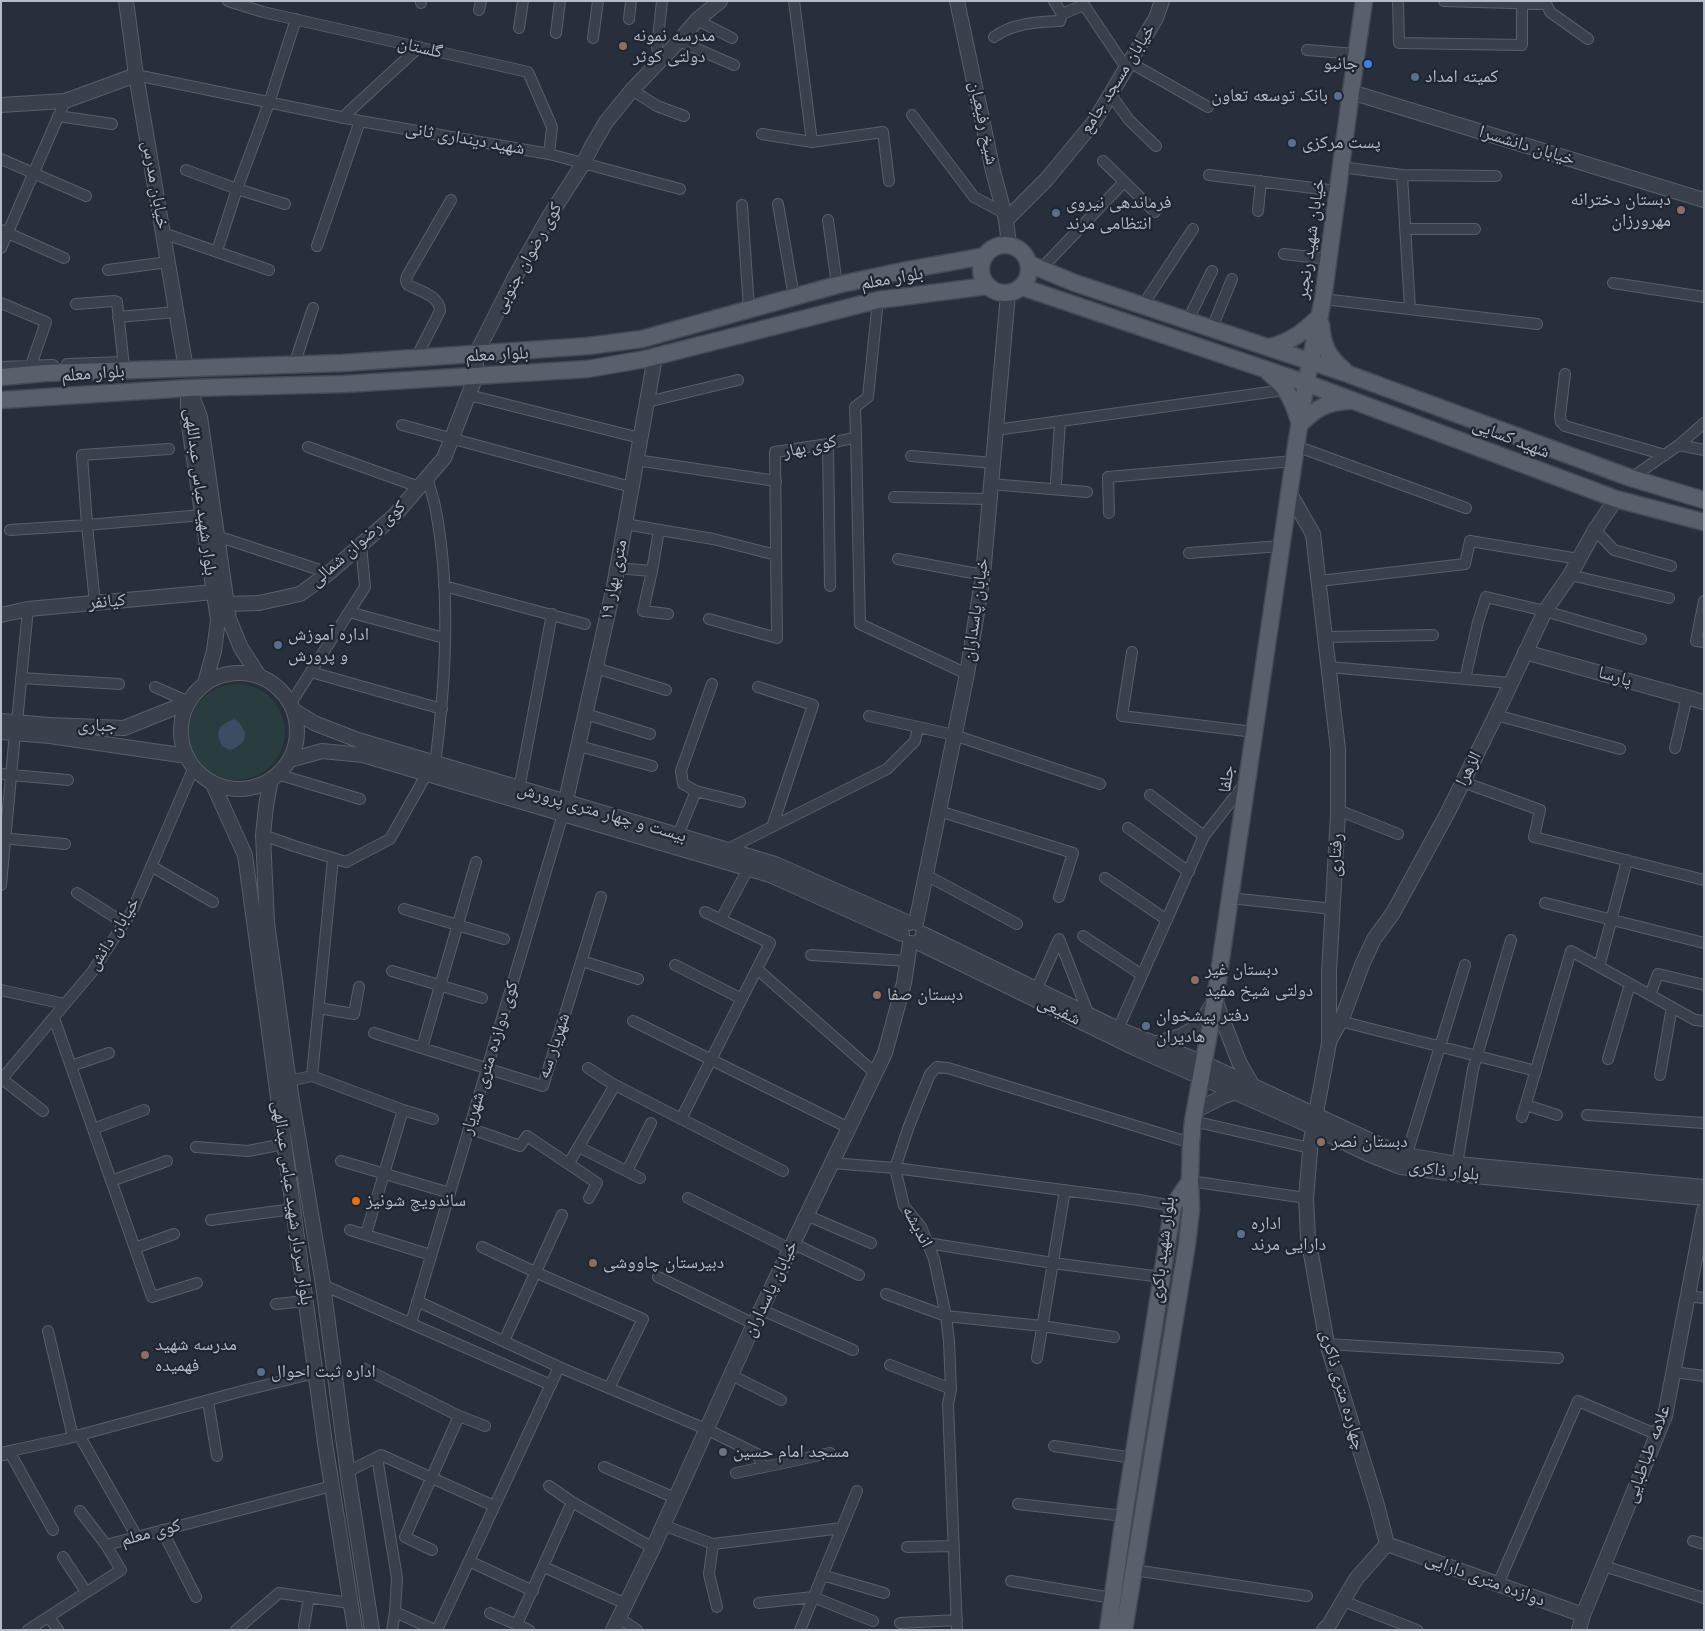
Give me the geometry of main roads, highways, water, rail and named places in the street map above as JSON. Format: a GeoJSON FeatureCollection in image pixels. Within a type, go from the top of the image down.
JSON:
{"type":"FeatureCollection","features":[{"type":"Feature","properties":{"kind":"main road","name":"خیابان شهید رنجبر"},"geometry":{"type":"LineString","coordinates":[[1306,384],[1323,299],[1364,1]]}},
{"type":"Feature","properties":{"kind":"main road"},"geometry":{"type":"LineString","coordinates":[[1306,384],[1015,290],[999,293],[987,286],[981,273],[981,264],[991,250],[998,246],[1009,245],[1019,249],[1035,266],[1075,283],[1311,361]]}},
{"type":"Feature","properties":{"kind":"main road","name":"بلوار معلم"},"geometry":{"type":"LineString","coordinates":[[1,377],[29,370],[124,366],[186,369],[294,365],[588,346],[642,339],[837,285],[985,256]]}},
{"type":"Feature","properties":{"kind":"main road"},"geometry":{"type":"LineString","coordinates":[[1015,290],[1027,280],[1035,266]]}},
{"type":"Feature","properties":{"kind":"main road","name":"بلوار معلم"},"geometry":{"type":"LineString","coordinates":[[1,400],[189,388],[344,384],[588,370],[655,357],[878,300],[987,286]]}},
{"type":"Feature","properties":{"kind":"main road"},"geometry":{"type":"LineString","coordinates":[[1270,348],[1296,337],[1310,327],[1320,316]]}},
{"type":"Feature","properties":{"kind":"main road"},"geometry":{"type":"LineString","coordinates":[[1320,316],[1323,340],[1327,352],[1333,361],[1348,374]]}},
{"type":"Feature","properties":{"kind":"main road","name":"شهید کسایی"},"geometry":{"type":"LineString","coordinates":[[1311,361],[1425,401],[1631,478],[1704,500]]}},
{"type":"Feature","properties":{"kind":"main road"},"geometry":{"type":"LineString","coordinates":[[186,369],[189,388]]}},
{"type":"Feature","properties":{"kind":"main road"},"geometry":{"type":"LineString","coordinates":[[1264,369],[1281,383],[1289,394],[1300,424],[1323,405],[1336,401],[1351,400]]}},
{"type":"Feature","properties":{"kind":"main road","name":"شهید کسایی"},"geometry":{"type":"LineString","coordinates":[[1306,384],[1616,499],[1704,522]]}},
{"type":"Feature","properties":{"kind":"main road","name":"جلفا"},"geometry":{"type":"LineString","coordinates":[[1190,1181],[1190,1143],[1215,1000],[1306,384]]}},
{"type":"Feature","properties":{"kind":"main road"},"geometry":{"type":"LineString","coordinates":[[1413,423],[1410,416],[1411,408],[1417,403],[1425,401]]}},
{"type":"Feature","properties":{"kind":"main road","name":"بلوار شهید باکری"},"geometry":{"type":"LineString","coordinates":[[1108,1630],[1173,1206],[1190,1181]]}},
{"type":"Feature","properties":{"kind":"main road","name":"بلوار شهید باکری"},"geometry":{"type":"LineString","coordinates":[[1124,1630],[1187,1244],[1191,1210],[1190,1181]]}},
{"type":"Feature","properties":{"kind":"water"},"geometry":{"type":"Polygon","coordinates":[[[235,719],[243,728],[245,736],[241,744],[230,750],[222,746],[218,732],[222,726],[235,719]]]}},
{"type":"Feature","properties":{"kind":"place","name":"مدرسه نمونه دولتی کوثر"},"geometry":{"type":"Point","coordinates":[623,46]}},
{"type":"Feature","properties":{"kind":"place","name":"جانبو"},"geometry":{"type":"Point","coordinates":[1368,64]}},
{"type":"Feature","properties":{"kind":"place","name":"کمیته امداد"},"geometry":{"type":"Point","coordinates":[1415,77]}},
{"type":"Feature","properties":{"kind":"place","name":"بانک توسعه تعاون"},"geometry":{"type":"Point","coordinates":[1338,96]}},
{"type":"Feature","properties":{"kind":"place","name":"پست مرکزی"},"geometry":{"type":"Point","coordinates":[1292,143]}},
{"type":"Feature","properties":{"kind":"place","name":"دبستان دخترانه مهرورزان"},"geometry":{"type":"Point","coordinates":[1681,210]}},
{"type":"Feature","properties":{"kind":"place","name":"فرماندهی نیروی انتظامی مرند"},"geometry":{"type":"Point","coordinates":[1056,213]}},
{"type":"Feature","properties":{"kind":"place","name":"اداره آموزش و پرورش"},"geometry":{"type":"Point","coordinates":[278,645]}},
{"type":"Feature","properties":{"kind":"place","name":"دبستان غیر دولتی شیخ مفید"},"geometry":{"type":"Point","coordinates":[1195,980]}},
{"type":"Feature","properties":{"kind":"place","name":"دبستان صفا"},"geometry":{"type":"Point","coordinates":[877,995]}},
{"type":"Feature","properties":{"kind":"place","name":"دفتر پیشخوان هادیران"},"geometry":{"type":"Point","coordinates":[1146,1026]}},
{"type":"Feature","properties":{"kind":"place","name":"دبستان نصر"},"geometry":{"type":"Point","coordinates":[1321,1142]}},
{"type":"Feature","properties":{"kind":"place","name":"ساندویچ شونیز"},"geometry":{"type":"Point","coordinates":[356,1201]}},
{"type":"Feature","properties":{"kind":"place","name":"اداره دارایی مرند"},"geometry":{"type":"Point","coordinates":[1241,1234]}},
{"type":"Feature","properties":{"kind":"place","name":"دبیرستان چاووشی"},"geometry":{"type":"Point","coordinates":[593,1263]}},
{"type":"Feature","properties":{"kind":"place","name":"مدرسه شهید فهمیده"},"geometry":{"type":"Point","coordinates":[145,1355]}},
{"type":"Feature","properties":{"kind":"place","name":"اداره ثبت احوال"},"geometry":{"type":"Point","coordinates":[261,1372]}},
{"type":"Feature","properties":{"kind":"place","name":"مسجد امام حسین"},"geometry":{"type":"Point","coordinates":[723,1452]}}]}
